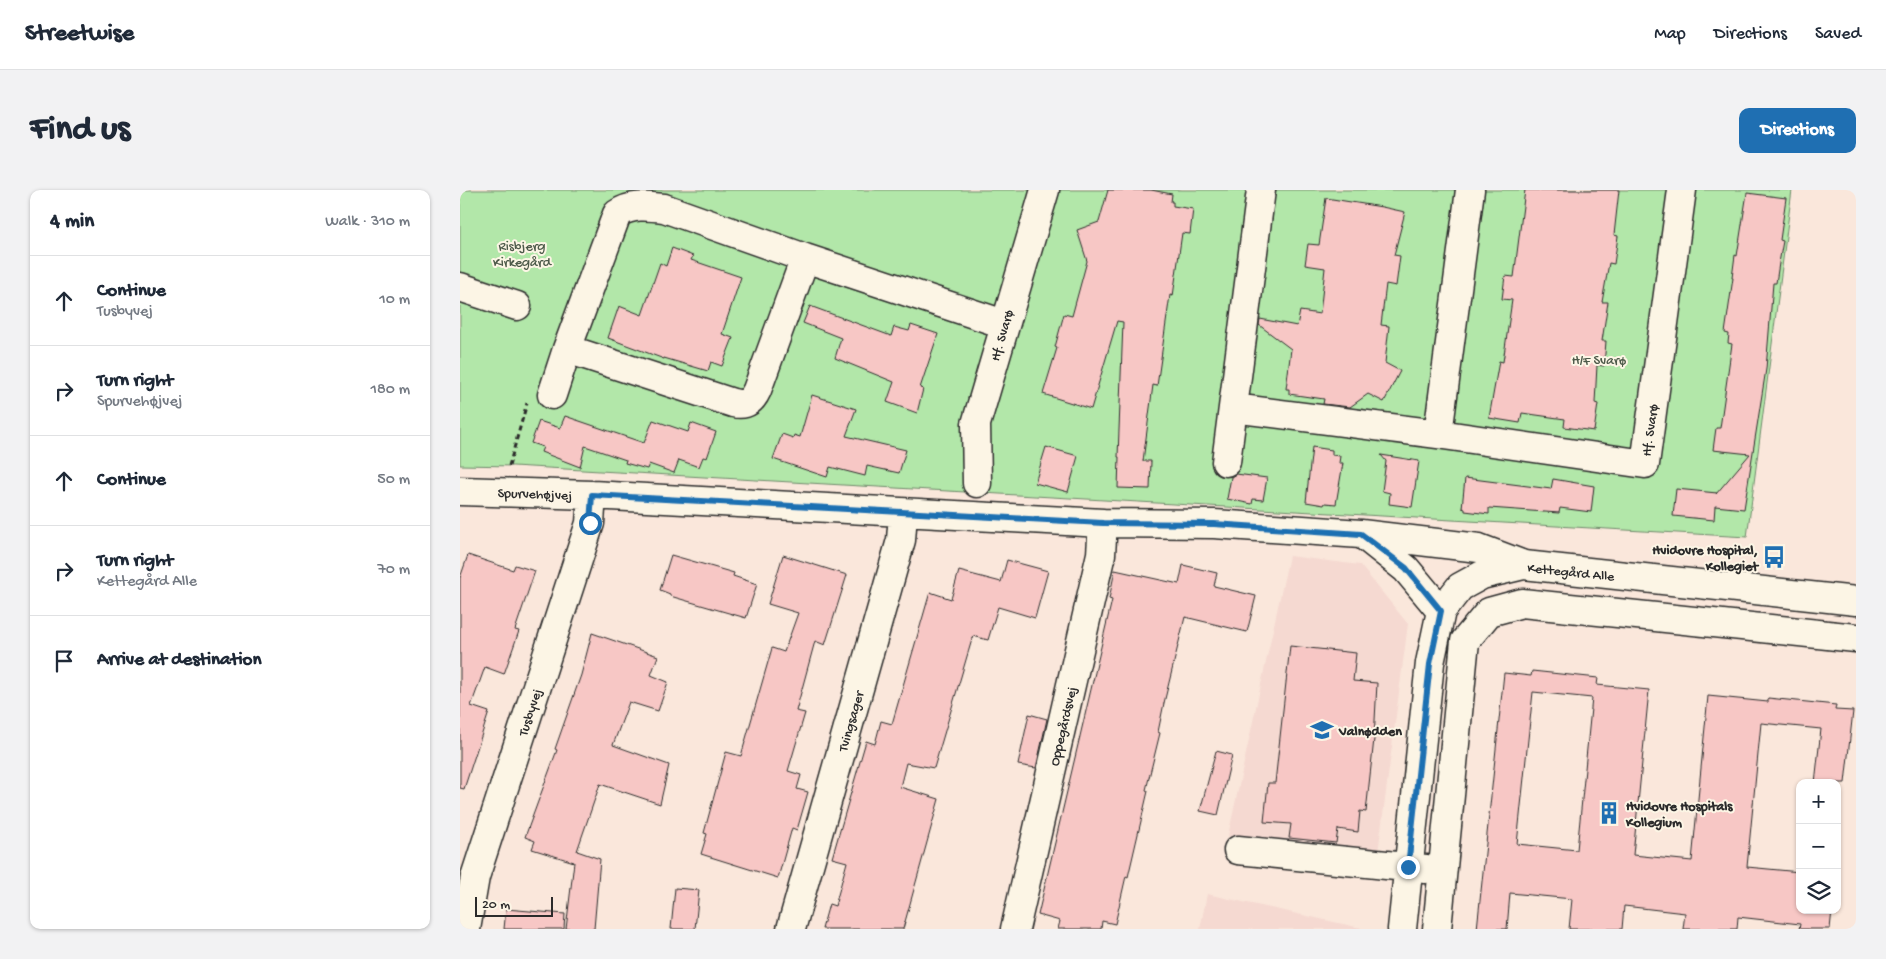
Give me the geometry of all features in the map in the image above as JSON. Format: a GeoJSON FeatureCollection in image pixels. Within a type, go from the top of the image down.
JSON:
{"type":"FeatureCollection","features":[{"type":"Feature","properties":{"kind":"street","name":"Hf. Svarø"},"geometry":{"type":"LineString","coordinates":[[977,483],[976,424],[1045,190]]}},
{"type":"Feature","properties":{"kind":"street"},"geometry":{"type":"LineString","coordinates":[[1226,462],[1261,190]]}},
{"type":"Feature","properties":{"kind":"street"},"geometry":{"type":"LineString","coordinates":[[1438,434],[1470,190]]}},
{"type":"Feature","properties":{"kind":"street","name":"Hf. Svarø"},"geometry":{"type":"LineString","coordinates":[[1233,408],[1438,434],[1644,464],[1682,190]]}},
{"type":"Feature","properties":{"kind":"street"},"geometry":{"type":"LineString","coordinates":[[552,395],[617,214],[624,209],[642,207],[664,208],[805,258],[1004,324]]}},
{"type":"Feature","properties":{"kind":"street"},"geometry":{"type":"LineString","coordinates":[[567,349],[733,403],[745,404],[753,399],[757,390],[805,258]]}},
{"type":"Feature","properties":{"kind":"street"},"geometry":{"type":"LineString","coordinates":[[460,286],[517,306]]}},
{"type":"Feature","properties":{"kind":"street","name":"Spurvehøjvej"},"geometry":{"type":"LineString","coordinates":[[460,491],[592,495],[1103,523],[1214,524],[1361,534],[1479,548],[1524,565]]}},
{"type":"Feature","properties":{"kind":"street","name":"Tusbyvej"},"geometry":{"type":"LineString","coordinates":[[466,929],[475,877],[590,523],[592,495]]}},
{"type":"Feature","properties":{"kind":"street","name":"Tvingsager"},"geometry":{"type":"LineString","coordinates":[[791,929],[901,540],[903,513]]}},
{"type":"Feature","properties":{"kind":"street","name":"Oppegårdsvej"},"geometry":{"type":"LineString","coordinates":[[1015,929],[1101,554],[1103,523]]}},
{"type":"Feature","properties":{"kind":"street"},"geometry":{"type":"LineString","coordinates":[[1361,534],[1406,568],[1441,611]]}},
{"type":"Feature","properties":{"kind":"street","name":"Kettegård Alle"},"geometry":{"type":"LineString","coordinates":[[1402,929],[1430,664],[1441,611],[1460,587],[1482,575],[1524,565],[1856,602]]}},
{"type":"Feature","properties":{"kind":"street"},"geometry":{"type":"LineString","coordinates":[[1437,929],[1465,641],[1489,612],[1522,603],[1856,638]]}},
{"type":"Feature","properties":{"kind":"street"},"geometry":{"type":"LineString","coordinates":[[1238,850],[1442,870]]}},
{"type":"Feature","properties":{"kind":"path"},"geometry":{"type":"LineString","coordinates":[[502,492],[528,399],[552,395]]}},
{"type":"Feature","properties":{"kind":"shaded area","name":"Valnødden"},"geometry":{"type":"Polygon","coordinates":[[[1289,556],[1360,565],[1408,624],[1378,853],[1228,836],[1289,556]]]}},
{"type":"Feature","properties":{"kind":"shaded area"},"geometry":{"type":"Polygon","coordinates":[[[1207,894],[1361,928],[1361,929],[1200,929],[1207,894]]]}},
{"type":"Feature","properties":{"kind":"green space","name":"H/F Svarø"},"geometry":{"type":"Polygon","coordinates":[[[460,190],[1792,190],[1747,537],[513,466],[460,465],[460,190]]]}},
{"type":"Feature","properties":{"kind":"building"},"geometry":{"type":"Polygon","coordinates":[[[1108,190],[1151,190],[1172,194],[1171,202],[1173,202],[1173,206],[1193,209],[1190,234],[1182,233],[1173,296],[1170,295],[1157,386],[1153,385],[1143,461],[1151,461],[1150,489],[1118,488],[1123,322],[1117,321],[1091,409],[1043,394],[1057,348],[1055,347],[1064,314],[1072,316],[1087,261],[1077,230],[1099,222],[1108,190]]]}},
{"type":"Feature","properties":{"kind":"building"},"geometry":{"type":"Polygon","coordinates":[[[1525,190],[1619,190],[1614,235],[1618,236],[1614,264],[1609,263],[1602,302],[1608,302],[1602,341],[1606,341],[1604,366],[1597,365],[1595,403],[1598,404],[1594,431],[1564,427],[1565,419],[1522,413],[1520,423],[1489,418],[1499,361],[1503,362],[1512,300],[1502,299],[1505,276],[1514,277],[1525,190]]]}},
{"type":"Feature","properties":{"kind":"building"},"geometry":{"type":"Polygon","coordinates":[[[1747,193],[1786,198],[1780,240],[1783,241],[1776,283],[1773,283],[1766,369],[1744,509],[1715,506],[1714,520],[1673,516],[1676,489],[1717,493],[1750,454],[1713,450],[1716,428],[1720,428],[1732,344],[1728,343],[1729,334],[1725,333],[1735,255],[1737,256],[1747,193]]]}},
{"type":"Feature","properties":{"kind":"building"},"geometry":{"type":"Polygon","coordinates":[[[1326,198],[1405,212],[1394,255],[1400,256],[1396,286],[1386,284],[1381,325],[1389,326],[1385,363],[1400,371],[1384,402],[1368,394],[1350,407],[1323,404],[1324,399],[1289,394],[1289,389],[1286,389],[1291,349],[1259,325],[1260,319],[1297,326],[1300,311],[1320,314],[1325,268],[1305,265],[1308,244],[1319,245],[1326,198]]]}},
{"type":"Feature","properties":{"kind":"building"},"geometry":{"type":"Polygon","coordinates":[[[672,248],[693,256],[691,260],[741,277],[722,334],[733,338],[722,366],[711,362],[708,371],[664,359],[608,338],[619,306],[642,315],[660,263],[666,266],[672,248]]]}},
{"type":"Feature","properties":{"kind":"building"},"geometry":{"type":"Polygon","coordinates":[[[810,306],[891,336],[894,327],[909,331],[911,325],[938,334],[920,388],[923,389],[917,413],[887,402],[894,382],[835,358],[841,338],[803,323],[810,306]]]}},
{"type":"Feature","properties":{"kind":"building"},"geometry":{"type":"Polygon","coordinates":[[[812,395],[856,409],[846,436],[906,450],[899,473],[867,466],[865,476],[830,467],[827,477],[773,459],[782,434],[793,438],[794,435],[800,437],[812,395]]]}},
{"type":"Feature","properties":{"kind":"building"},"geometry":{"type":"Polygon","coordinates":[[[565,416],[644,443],[653,420],[688,432],[691,423],[716,432],[707,458],[703,457],[699,467],[679,460],[674,473],[649,464],[647,469],[625,463],[626,460],[585,446],[580,467],[541,452],[543,447],[531,443],[539,421],[560,428],[565,416]]]}},
{"type":"Feature","properties":{"kind":"building"},"geometry":{"type":"Polygon","coordinates":[[[1046,447],[1078,456],[1068,492],[1035,483],[1046,447]]]}},
{"type":"Feature","properties":{"kind":"building"},"geometry":{"type":"Polygon","coordinates":[[[1312,447],[1332,450],[1332,455],[1340,456],[1339,463],[1343,463],[1336,504],[1325,503],[1324,505],[1306,502],[1312,447]]]}},
{"type":"Feature","properties":{"kind":"building"},"geometry":{"type":"Polygon","coordinates":[[[1381,455],[1419,461],[1412,507],[1389,504],[1390,493],[1382,491],[1386,461],[1381,455]]]}},
{"type":"Feature","properties":{"kind":"building"},"geometry":{"type":"Polygon","coordinates":[[[1236,474],[1267,478],[1263,500],[1253,499],[1252,504],[1227,499],[1231,477],[1236,474]]]}},
{"type":"Feature","properties":{"kind":"building"},"geometry":{"type":"Polygon","coordinates":[[[1465,478],[1551,489],[1553,479],[1594,486],[1591,512],[1560,508],[1559,513],[1489,508],[1489,514],[1465,511],[1462,508],[1465,478]]]}},
{"type":"Feature","properties":{"kind":"building"},"geometry":{"type":"Polygon","coordinates":[[[468,555],[513,570],[515,565],[535,571],[515,630],[519,631],[504,674],[485,667],[471,706],[489,712],[464,789],[460,788],[460,578],[468,555]]]}},
{"type":"Feature","properties":{"kind":"building"},"geometry":{"type":"Polygon","coordinates":[[[671,555],[734,573],[733,576],[757,584],[746,618],[670,596],[670,594],[660,590],[671,555]]]}},
{"type":"Feature","properties":{"kind":"building"},"geometry":{"type":"Polygon","coordinates":[[[783,555],[847,575],[825,645],[815,641],[796,711],[805,713],[788,771],[801,775],[797,789],[808,792],[797,830],[792,828],[778,878],[701,854],[707,834],[704,833],[726,752],[741,756],[772,648],[784,652],[798,613],[768,604],[783,555]]]}},
{"type":"Feature","properties":{"kind":"building"},"geometry":{"type":"Polygon","coordinates":[[[1007,560],[1048,571],[1035,618],[998,607],[988,640],[973,636],[934,768],[906,763],[900,787],[939,799],[903,929],[822,929],[829,904],[835,906],[847,862],[832,858],[866,741],[875,744],[881,721],[892,724],[930,592],[951,599],[959,571],[1001,582],[1007,560]]]}},
{"type":"Feature","properties":{"kind":"building"},"geometry":{"type":"Polygon","coordinates":[[[1183,565],[1217,573],[1214,586],[1256,596],[1247,632],[1185,617],[1164,703],[1158,732],[1160,733],[1146,790],[1148,791],[1115,924],[1102,921],[1101,929],[1058,929],[1060,921],[1038,915],[1112,600],[1109,599],[1115,570],[1179,584],[1183,565]]]}},
{"type":"Feature","properties":{"kind":"building"},"geometry":{"type":"Polygon","coordinates":[[[592,633],[658,656],[651,675],[668,682],[658,711],[629,702],[613,745],[669,765],[660,804],[600,784],[577,851],[600,859],[594,929],[566,929],[574,862],[532,849],[535,841],[525,837],[557,750],[555,749],[581,675],[592,633]]]}},
{"type":"Feature","properties":{"kind":"building"},"geometry":{"type":"Polygon","coordinates":[[[1290,646],[1356,653],[1353,681],[1377,683],[1374,739],[1366,812],[1360,811],[1358,832],[1338,829],[1336,843],[1289,838],[1291,824],[1264,822],[1268,783],[1275,783],[1290,646]]]}},
{"type":"Feature","properties":{"kind":"building","name":"Hvidovre Hospitals Kollegium"},"geometry":{"type":"Polygon","coordinates":[[[1532,671],[1598,678],[1597,685],[1649,690],[1633,855],[1692,861],[1708,696],[1768,702],[1768,698],[1836,705],[1835,710],[1853,711],[1845,783],[1841,783],[1841,779],[1815,779],[1821,729],[1761,723],[1747,867],[1796,872],[1796,914],[1832,914],[1830,929],[1799,929],[1800,924],[1738,917],[1737,929],[1683,929],[1685,913],[1624,906],[1622,929],[1569,929],[1572,899],[1510,893],[1507,929],[1477,929],[1504,673],[1531,676],[1532,671]],[[1533,692],[1517,844],[1577,850],[1592,698],[1533,692]]]}},
{"type":"Feature","properties":{"kind":"building"},"geometry":{"type":"Polygon","coordinates":[[[1029,714],[1047,719],[1036,768],[1018,765],[1029,714]]]}},
{"type":"Feature","properties":{"kind":"building"},"geometry":{"type":"Polygon","coordinates":[[[1216,751],[1232,755],[1218,815],[1200,811],[1216,751]]]}},
{"type":"Feature","properties":{"kind":"building"},"geometry":{"type":"Polygon","coordinates":[[[675,888],[699,890],[695,929],[671,929],[675,888]]]}},
{"type":"Feature","properties":{"kind":"building"},"geometry":{"type":"Polygon","coordinates":[[[506,909],[565,914],[564,929],[504,929],[506,909]]]}},
{"type":"Feature","properties":{"kind":"place","name":"Hvidovre Hospital, Kollegiet"},"geometry":{"type":"Point","coordinates":[1774,557]}},
{"type":"Feature","properties":{"kind":"place","name":"Valnødden"},"geometry":{"type":"Point","coordinates":[1322,730]}},
{"type":"Feature","properties":{"kind":"place","name":"Hvidovre Hospitals Kollegium"},"geometry":{"type":"Point","coordinates":[1609,813]}},
{"type":"Feature","properties":{"kind":"route"},"geometry":{"type":"LineString","coordinates":[[590,523],[592,495],[1103,523],[1214,524],[1361,534],[1406,568],[1441,611],[1430,664],[1408,867]]}},
{"type":"Feature","properties":{"kind":"park label","name":"Risbjerg Kirkegård"},"geometry":{"type":"Point","coordinates":[522,254]}}]}
